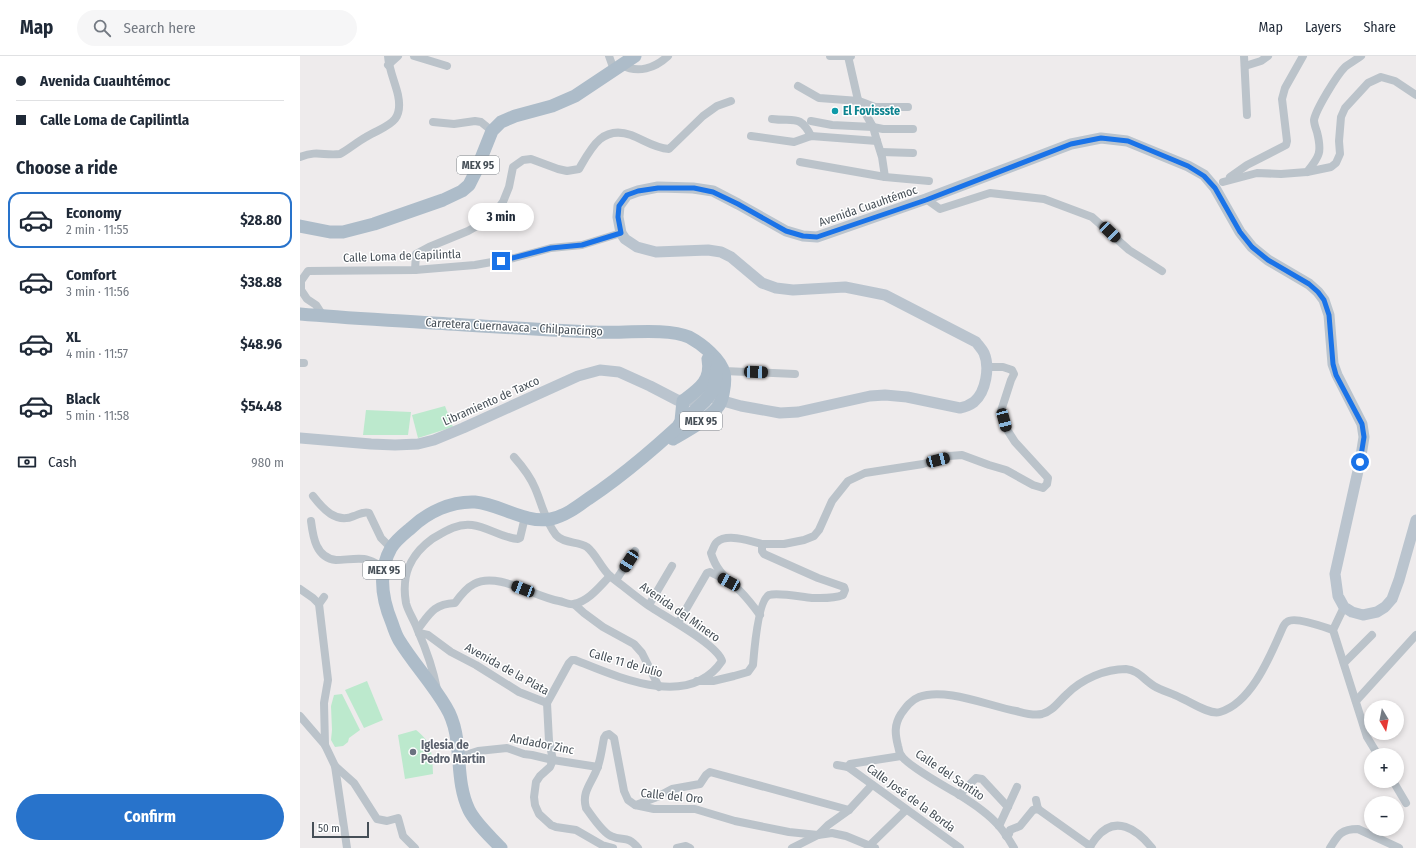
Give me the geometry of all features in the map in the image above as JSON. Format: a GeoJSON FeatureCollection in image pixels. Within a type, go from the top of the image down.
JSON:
{"type":"FeatureCollection","features":[{"type":"Feature","properties":{"kind":"main road","name":"MEX 95"},"geometry":{"type":"LineString","coordinates":[[300,226],[330,232],[343,232],[374,224],[443,200],[462,191],[469,185],[492,131],[501,122],[515,116],[552,106],[575,96],[635,56]]}},
{"type":"Feature","properties":{"kind":"main road","name":"Avenida Cuauhtémoc"},"geometry":{"type":"LineString","coordinates":[[621,233],[618,217],[619,206],[627,195],[638,191],[658,188],[694,188],[713,192],[786,231],[803,236],[817,237],[926,200],[1071,144],[1101,138],[1128,141],[1188,166],[1219,185],[1240,232],[1252,247],[1268,260],[1309,284],[1324,300],[1329,315],[1333,364],[1336,375],[1362,424],[1364,437],[1360,462],[1335,574],[1338,596],[1344,607]]}},
{"type":"Feature","properties":{"kind":"main road"},"geometry":{"type":"LineString","coordinates":[[621,233],[626,239],[637,247],[656,252],[693,252],[708,250],[721,252],[731,257],[762,283],[776,288],[793,290],[845,287],[885,295],[976,342],[983,351],[986,367],[985,381],[982,392],[974,402],[960,408],[907,397],[885,395],[870,396],[798,412],[780,413],[741,406],[715,399],[683,401]]}},
{"type":"Feature","properties":{"kind":"main road","name":"Carretera Cuernavaca - Chilpancingo"},"geometry":{"type":"LineString","coordinates":[[300,314],[595,333],[676,333],[689,337],[701,345],[713,355],[721,367]]}},
{"type":"Feature","properties":{"kind":"main road"},"geometry":{"type":"LineString","coordinates":[[679,425],[681,421],[683,401],[703,385],[709,373],[707,357],[701,345]]}},
{"type":"Feature","properties":{"kind":"main road","name":"MEX 95"},"geometry":{"type":"LineString","coordinates":[[501,848],[475,819],[469,810],[462,782],[455,728],[452,719],[437,692],[398,639],[384,605],[382,586],[384,567],[391,548],[417,522],[430,513],[448,506],[475,502],[488,504],[525,517],[541,520],[565,514],[603,489],[642,458],[679,425],[715,399],[725,383],[721,367]]}},
{"type":"Feature","properties":{"kind":"main road","name":"Libramiento de Taxco"},"geometry":{"type":"LineString","coordinates":[[300,438],[371,444],[418,444],[434,440],[463,428],[578,376],[600,370],[619,372],[677,400],[683,401]]}},
{"type":"Feature","properties":{"kind":"main road","name":"MEX 95"},"geometry":{"type":"LineString","coordinates":[[642,458],[710,414],[717,408],[715,399]]}},
{"type":"Feature","properties":{"kind":"main road"},"geometry":{"type":"LineString","coordinates":[[1344,607],[1352,612],[1363,615],[1377,612],[1385,607],[1392,599],[1413,542],[1416,520]]}},
{"type":"Feature","properties":{"kind":"street"},"geometry":{"type":"LineString","coordinates":[[300,157],[317,152],[333,155],[340,154],[375,132],[391,125],[398,116],[399,107],[398,95],[388,65],[388,56]]}},
{"type":"Feature","properties":{"kind":"street"},"geometry":{"type":"LineString","coordinates":[[388,65],[398,56]]}},
{"type":"Feature","properties":{"kind":"street"},"geometry":{"type":"LineString","coordinates":[[414,56],[447,66]]}},
{"type":"Feature","properties":{"kind":"street"},"geometry":{"type":"LineString","coordinates":[[610,56],[618,68],[628,69],[640,69],[654,66],[668,56]]}},
{"type":"Feature","properties":{"kind":"street"},"geometry":{"type":"LineString","coordinates":[[830,56],[851,56]]}},
{"type":"Feature","properties":{"kind":"street"},"geometry":{"type":"LineString","coordinates":[[848,56],[859,101],[873,127],[876,141],[881,152],[885,177]]}},
{"type":"Feature","properties":{"kind":"street"},"geometry":{"type":"LineString","coordinates":[[1244,56],[1247,115]]}},
{"type":"Feature","properties":{"kind":"street"},"geometry":{"type":"LineString","coordinates":[[1245,66],[1261,61],[1268,56]]}},
{"type":"Feature","properties":{"kind":"street"},"geometry":{"type":"LineString","coordinates":[[1219,185],[1247,165],[1286,145],[1287,141],[1282,99],[1285,88],[1303,56]]}},
{"type":"Feature","properties":{"kind":"street"},"geometry":{"type":"LineString","coordinates":[[1307,172],[1318,159],[1320,150],[1314,122],[1316,112],[1338,76],[1346,67],[1361,56]]}},
{"type":"Feature","properties":{"kind":"street"},"geometry":{"type":"LineString","coordinates":[[1219,185],[1257,173],[1281,174],[1307,172],[1330,167],[1336,163],[1340,154],[1339,141],[1342,117],[1345,108],[1368,83],[1381,77],[1395,81],[1416,95]]}},
{"type":"Feature","properties":{"kind":"street"},"geometry":{"type":"LineString","coordinates":[[798,86],[819,98],[859,101],[875,108],[908,107]]}},
{"type":"Feature","properties":{"kind":"street"},"geometry":{"type":"LineString","coordinates":[[415,270],[416,254],[429,246],[468,231],[491,218],[503,202],[509,187],[513,167],[523,160],[531,159],[567,171],[579,168],[597,140],[608,135],[620,133],[630,135],[660,148],[669,149],[703,116],[718,106],[731,101]]}},
{"type":"Feature","properties":{"kind":"street"},"geometry":{"type":"LineString","coordinates":[[772,119],[798,120],[806,126],[811,136]]}},
{"type":"Feature","properties":{"kind":"street"},"geometry":{"type":"LineString","coordinates":[[433,122],[454,124],[475,121],[481,122],[492,131]]}},
{"type":"Feature","properties":{"kind":"street"},"geometry":{"type":"LineString","coordinates":[[811,121],[832,125],[873,127],[883,130],[914,128]]}},
{"type":"Feature","properties":{"kind":"street"},"geometry":{"type":"LineString","coordinates":[[751,136],[794,142],[811,136],[876,141]]}},
{"type":"Feature","properties":{"kind":"street"},"geometry":{"type":"LineString","coordinates":[[881,152],[913,153]]}},
{"type":"Feature","properties":{"kind":"street"},"geometry":{"type":"LineString","coordinates":[[800,162],[885,177],[928,181]]}},
{"type":"Feature","properties":{"kind":"street"},"geometry":{"type":"LineString","coordinates":[[926,200],[940,209],[990,193],[1044,199],[1092,217],[1129,250],[1162,271]]}},
{"type":"Feature","properties":{"kind":"street","name":"Calle Loma de Capilintla"},"geometry":{"type":"LineString","coordinates":[[323,316],[316,305],[307,299],[301,290],[300,281],[308,271],[415,270],[475,265],[514,258],[551,248],[582,245],[621,233]]}},
{"type":"Feature","properties":{"kind":"street"},"geometry":{"type":"LineString","coordinates":[[721,367],[795,374]]}},
{"type":"Feature","properties":{"kind":"street"},"geometry":{"type":"LineString","coordinates":[[760,614],[741,592],[722,575],[712,559],[711,553],[717,541],[724,538],[734,538],[762,544],[784,544],[804,540],[814,536],[819,530],[832,501],[848,481],[865,473],[923,464],[949,456],[962,455],[1006,470],[1033,485],[1043,488],[1047,484],[1048,478],[1015,442],[1006,428],[1002,411],[1014,374],[1012,370],[1003,367],[986,367]]}},
{"type":"Feature","properties":{"kind":"street","name":"Avenida del Minero"},"geometry":{"type":"LineString","coordinates":[[514,457],[522,465],[534,486],[546,519],[560,538],[588,548],[606,572],[613,578],[649,605],[697,636],[721,656],[722,661],[719,665],[703,678],[690,684],[676,687]]}},
{"type":"Feature","properties":{"kind":"street"},"geometry":{"type":"LineString","coordinates":[[313,496],[321,507],[335,517],[352,517],[364,512],[369,513],[381,538],[391,548]]}},
{"type":"Feature","properties":{"kind":"street"},"geometry":{"type":"LineString","coordinates":[[437,692],[426,650],[406,603],[405,585],[407,570],[418,550],[444,532],[464,525],[472,525],[518,540],[522,534],[525,517]]}},
{"type":"Feature","properties":{"kind":"street"},"geometry":{"type":"LineString","coordinates":[[310,521],[315,543],[321,553],[327,557],[334,560],[365,559],[384,567]]}},
{"type":"Feature","properties":{"kind":"street"},"geometry":{"type":"LineString","coordinates":[[697,681],[713,681],[748,672],[753,666],[763,601],[768,596],[776,594],[809,598],[836,598],[842,595],[845,590],[844,586],[818,578],[764,554],[762,544]]}},
{"type":"Feature","properties":{"kind":"street"},"geometry":{"type":"LineString","coordinates":[[574,604],[590,596],[613,578],[635,551]]}},
{"type":"Feature","properties":{"kind":"street"},"geometry":{"type":"LineString","coordinates":[[649,605],[672,566]]}},
{"type":"Feature","properties":{"kind":"street"},"geometry":{"type":"LineString","coordinates":[[678,624],[707,573],[710,572],[729,582]]}},
{"type":"Feature","properties":{"kind":"street"},"geometry":{"type":"LineString","coordinates":[[418,631],[438,606],[445,603],[455,603],[466,589],[480,581],[489,580],[509,584],[550,599],[574,604],[603,626],[634,644],[642,653],[659,687]]}},
{"type":"Feature","properties":{"kind":"street"},"geometry":{"type":"LineString","coordinates":[[300,589],[313,598],[322,601],[328,680],[324,703],[325,745]]}},
{"type":"Feature","properties":{"kind":"street"},"geometry":{"type":"LineString","coordinates":[[1344,607],[1333,630],[1367,737],[1374,748]]}},
{"type":"Feature","properties":{"kind":"street","name":"Calle del Santito"},"geometry":{"type":"LineString","coordinates":[[1014,848],[999,826],[988,815],[917,769],[901,756],[895,733],[898,719],[907,705],[918,697],[947,693],[997,708],[1034,715],[1043,714],[1052,711],[1078,684],[1103,672],[1126,669],[1135,671],[1153,685],[1166,692],[1213,712],[1220,712],[1242,699],[1252,687],[1266,666],[1287,621],[1301,621],[1333,630]]}},
{"type":"Feature","properties":{"kind":"street","name":"Avenida de la Plata"},"geometry":{"type":"LineString","coordinates":[[418,631],[428,635],[451,652],[476,665],[513,688],[547,702],[549,741],[553,760]]}},
{"type":"Feature","properties":{"kind":"street"},"geometry":{"type":"LineString","coordinates":[[1344,663],[1372,635]]}},
{"type":"Feature","properties":{"kind":"street"},"geometry":{"type":"LineString","coordinates":[[1356,701],[1416,635]]}},
{"type":"Feature","properties":{"kind":"street","name":"Calle 11 de Julio"},"geometry":{"type":"LineString","coordinates":[[547,702],[572,660],[602,671],[659,687],[676,687]]}},
{"type":"Feature","properties":{"kind":"street"},"geometry":{"type":"LineString","coordinates":[[300,716],[325,745],[335,766],[347,848]]}},
{"type":"Feature","properties":{"kind":"street","name":"Calle del Oro"},"geometry":{"type":"LineString","coordinates":[[598,766],[604,738],[606,735],[610,734],[614,738],[624,791],[628,800],[635,805],[654,809],[695,809],[735,821],[789,832],[818,835],[832,833],[846,836],[873,847]]}},
{"type":"Feature","properties":{"kind":"street","name":"Andador Zinc"},"geometry":{"type":"LineString","coordinates":[[459,757],[478,751],[507,748],[524,754],[553,760],[598,766]]}},
{"type":"Feature","properties":{"kind":"street"},"geometry":{"type":"LineString","coordinates":[[837,765],[848,767],[850,764],[901,756]]}},
{"type":"Feature","properties":{"kind":"street"},"geometry":{"type":"LineString","coordinates":[[553,760],[550,767],[540,776],[535,786],[535,805],[539,814],[550,825],[576,830],[602,845],[613,848]]}},
{"type":"Feature","properties":{"kind":"street"},"geometry":{"type":"LineString","coordinates":[[335,766],[354,783],[377,819],[388,820],[398,818],[403,836],[415,848]]}},
{"type":"Feature","properties":{"kind":"street"},"geometry":{"type":"LineString","coordinates":[[598,766],[584,796],[586,808],[607,834],[612,837],[629,839],[638,848]]}},
{"type":"Feature","properties":{"kind":"street","name":"Calle José de la Borda"},"geometry":{"type":"LineString","coordinates":[[848,767],[872,786],[960,848]]}},
{"type":"Feature","properties":{"kind":"street"},"geometry":{"type":"LineString","coordinates":[[635,805],[657,797],[672,789],[700,784],[710,772],[849,810]]}},
{"type":"Feature","properties":{"kind":"street"},"geometry":{"type":"LineString","coordinates":[[959,795],[976,778],[978,778],[982,780],[1008,807]]}},
{"type":"Feature","properties":{"kind":"street"},"geometry":{"type":"LineString","coordinates":[[792,848],[818,835],[828,825],[849,810],[872,786]]}},
{"type":"Feature","properties":{"kind":"street"},"geometry":{"type":"LineString","coordinates":[[999,826],[1017,787]]}},
{"type":"Feature","properties":{"kind":"street"},"geometry":{"type":"LineString","coordinates":[[1397,788],[1406,803]]}},
{"type":"Feature","properties":{"kind":"street"},"geometry":{"type":"LineString","coordinates":[[1006,836],[1010,834],[1010,830],[1020,826],[1034,810],[1037,804],[1090,847],[1102,831],[1114,825],[1131,828],[1144,838],[1152,848]]}},
{"type":"Feature","properties":{"kind":"street"},"geometry":{"type":"LineString","coordinates":[[873,847],[906,810]]}},
{"type":"Feature","properties":{"kind":"street"},"geometry":{"type":"LineString","coordinates":[[1330,848],[1343,831],[1350,829],[1358,829],[1399,848]]}},
{"type":"Feature","properties":{"kind":"street"},"geometry":{"type":"LineString","coordinates":[[677,848],[686,846],[690,848]]}},
{"type":"Feature","properties":{"kind":"green space"},"geometry":{"type":"Polygon","coordinates":[[[445,406],[453,427],[418,438],[412,415],[445,406]]]}},
{"type":"Feature","properties":{"kind":"green space"},"geometry":{"type":"Polygon","coordinates":[[[366,410],[411,412],[408,435],[363,435],[366,410]]]}},
{"type":"Feature","properties":{"kind":"green space"},"geometry":{"type":"Polygon","coordinates":[[[367,681],[383,720],[364,728],[345,690],[367,681]]]}},
{"type":"Feature","properties":{"kind":"green space"},"geometry":{"type":"Polygon","coordinates":[[[342,694],[360,730],[349,738],[348,742],[343,746],[335,747],[331,740],[331,706],[334,695],[342,694]]]}},
{"type":"Feature","properties":{"kind":"green space"},"geometry":{"type":"Polygon","coordinates":[[[416,730],[429,744],[432,755],[433,774],[405,779],[398,735],[416,730]]]}},
{"type":"Feature","properties":{"kind":"place","name":"El Fovissste"},"geometry":{"type":"Point","coordinates":[835,111]}},
{"type":"Feature","properties":{"kind":"place","name":"Iglesia de Pedro Martin"},"geometry":{"type":"Point","coordinates":[413,752]}},
{"type":"Feature","properties":{"kind":"route"},"geometry":{"type":"LineString","coordinates":[[501,261],[551,248],[582,245],[621,233],[618,217],[619,206],[627,195],[638,191],[658,188],[694,188],[713,192],[786,231],[803,236],[817,237],[926,200],[1071,144],[1101,138],[1128,141],[1188,166],[1204,176],[1215,188],[1240,232],[1252,247],[1268,260],[1309,284],[1324,300],[1329,315],[1333,364],[1336,375],[1356,410],[1362,424],[1364,437],[1360,462]]}}]}
